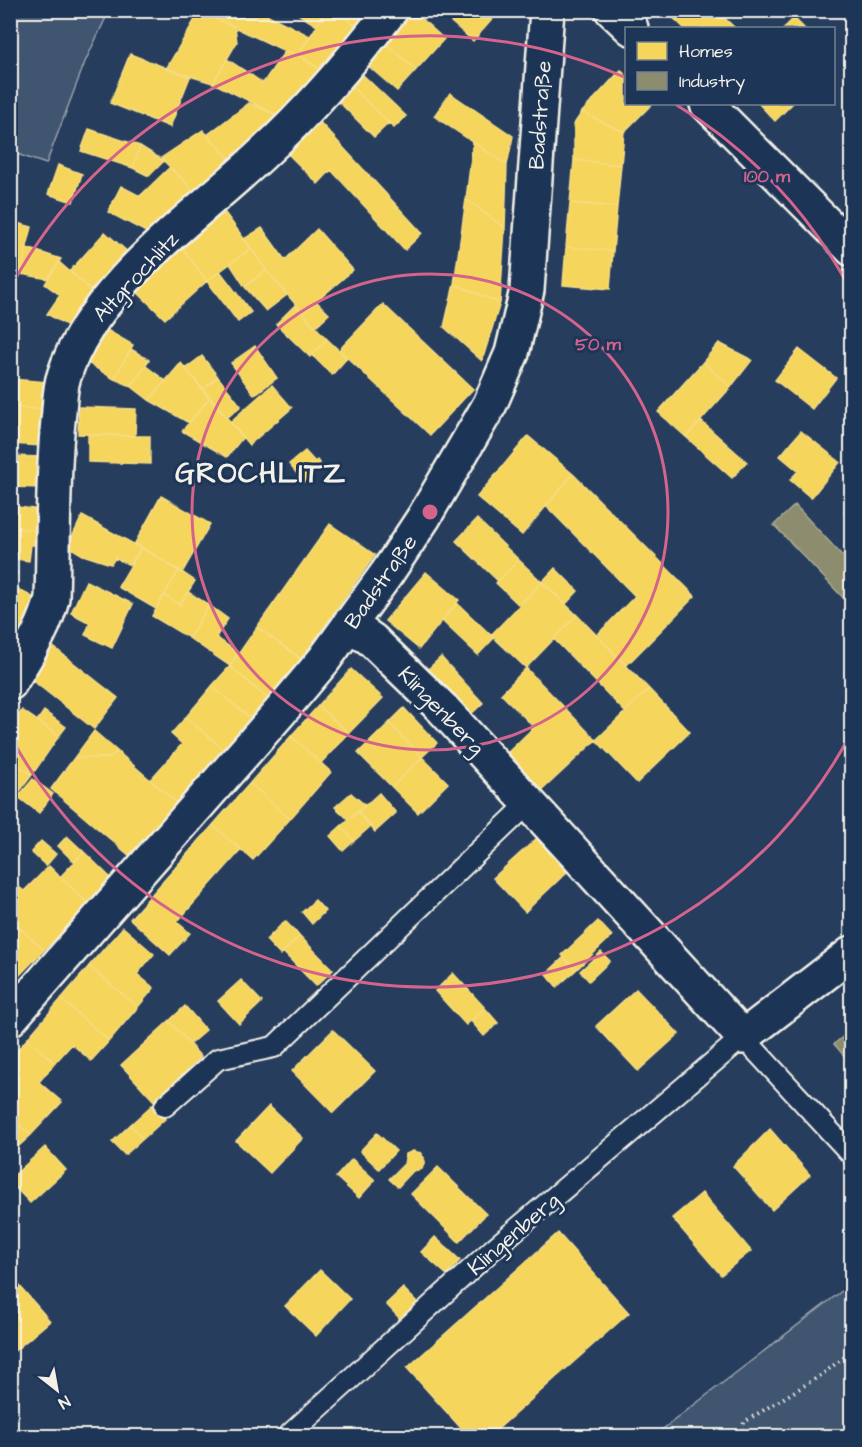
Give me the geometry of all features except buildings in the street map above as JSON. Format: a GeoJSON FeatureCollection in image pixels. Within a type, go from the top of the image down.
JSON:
{"type":"FeatureCollection","features":[{"type":"Feature","properties":{"kind":"street","name":"Altgrochlitz"},"geometry":{"type":"LineString","coordinates":[[10,683],[41,630],[52,598],[56,448],[63,379],[77,344],[114,293],[172,234],[294,124],[337,77],[391,10]]}},
{"type":"Feature","properties":{"kind":"street","name":"Badstraße"},"geometry":{"type":"LineString","coordinates":[[10,1019],[323,661],[424,517],[490,404],[512,352],[527,290],[547,10]]}},
{"type":"Feature","properties":{"kind":"street"},"geometry":{"type":"LineString","coordinates":[[612,10],[630,27]]}},
{"type":"Feature","properties":{"kind":"street"},"geometry":{"type":"LineString","coordinates":[[708,105],[852,249]]}},
{"type":"Feature","properties":{"kind":"street","name":"Klingenberg"},"geometry":{"type":"LineString","coordinates":[[349,624],[372,640],[443,709],[743,1037],[852,953]]}},
{"type":"Feature","properties":{"kind":"lane"},"geometry":{"type":"LineString","coordinates":[[165,1106],[218,1059],[274,1047],[530,802]]}},
{"type":"Feature","properties":{"kind":"lane"},"geometry":{"type":"LineString","coordinates":[[743,1037],[852,1155]]}},
{"type":"Feature","properties":{"kind":"lane","name":"Klingenberg"},"geometry":{"type":"LineString","coordinates":[[288,1437],[493,1249],[743,1037]]}},
{"type":"Feature","properties":{"kind":"path"},"geometry":{"type":"LineString","coordinates":[[742,1437],[744,1422],[820,1376],[852,1351]]}},
{"type":"Feature","properties":{"kind":"shaded area"},"geometry":{"type":"Polygon","coordinates":[[[11,10],[109,11],[85,62],[46,164],[11,152],[11,10]]]}},
{"type":"Feature","properties":{"kind":"shaded area"},"geometry":{"type":"Polygon","coordinates":[[[851,1284],[851,1436],[649,1436],[655,1435],[851,1284]]]}},
{"type":"Feature","properties":{"kind":"district","name":"GROCHLITZ"},"geometry":{"type":"Point","coordinates":[261,472]}}]}
